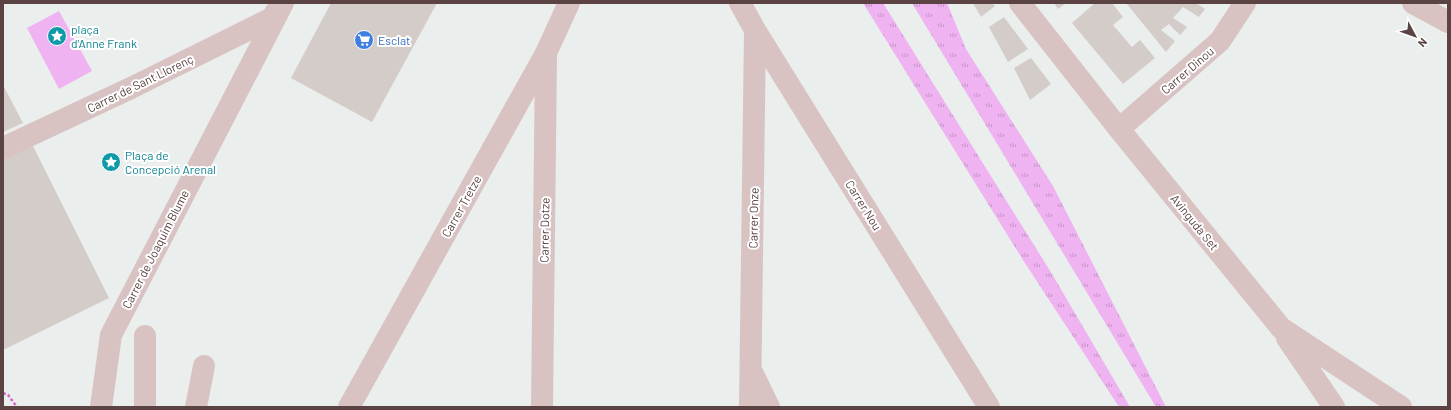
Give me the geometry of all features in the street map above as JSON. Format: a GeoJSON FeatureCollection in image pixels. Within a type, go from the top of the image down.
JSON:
{"type":"FeatureCollection","features":[{"type":"Feature","properties":{"kind":"street","name":"Carrer Tretze"},"geometry":{"type":"LineString","coordinates":[[349,407],[546,53],[569,3]]}},
{"type":"Feature","properties":{"kind":"street","name":"Carrer Nou"},"geometry":{"type":"LineString","coordinates":[[740,3],[755,30],[989,407]]}},
{"type":"Feature","properties":{"kind":"street","name":"Avinguda Set"},"geometry":{"type":"LineString","coordinates":[[1020,3],[1118,128],[1280,328],[1400,407]]}},
{"type":"Feature","properties":{"kind":"street","name":"Carrer Dinou"},"geometry":{"type":"LineString","coordinates":[[1118,128],[1220,41],[1245,3]]}},
{"type":"Feature","properties":{"kind":"street"},"geometry":{"type":"LineString","coordinates":[[1413,3],[1448,22]]}},
{"type":"Feature","properties":{"kind":"street","name":"Carrer de Sant Llorenç"},"geometry":{"type":"LineString","coordinates":[[3,148],[132,88],[277,7]]}},
{"type":"Feature","properties":{"kind":"street","name":"Carrer de Joaquim Blume"},"geometry":{"type":"LineString","coordinates":[[100,403],[111,335],[277,7]]}},
{"type":"Feature","properties":{"kind":"street","name":"Carrer Onze"},"geometry":{"type":"LineString","coordinates":[[750,407],[755,30]]}},
{"type":"Feature","properties":{"kind":"street","name":"Carrer Dotze"},"geometry":{"type":"LineString","coordinates":[[542,407],[546,53]]}},
{"type":"Feature","properties":{"kind":"street"},"geometry":{"type":"LineString","coordinates":[[1280,328],[1334,407]]}},
{"type":"Feature","properties":{"kind":"street"},"geometry":{"type":"LineString","coordinates":[[145,336],[145,407]]}},
{"type":"Feature","properties":{"kind":"street"},"geometry":{"type":"LineString","coordinates":[[196,407],[204,366]]}},
{"type":"Feature","properties":{"kind":"street"},"geometry":{"type":"LineString","coordinates":[[751,370],[769,407]]}},
{"type":"Feature","properties":{"kind":"path"},"geometry":{"type":"LineString","coordinates":[[3,393],[8,396],[17,407]]}},
{"type":"Feature","properties":{"kind":"green space"},"geometry":{"type":"Polygon","coordinates":[[[863,3],[883,3],[1052,274],[1130,407],[1119,407],[1023,260],[863,3]]]}},
{"type":"Feature","properties":{"kind":"green space"},"geometry":{"type":"Polygon","coordinates":[[[912,3],[947,3],[966,49],[1053,186],[1166,407],[1156,407],[912,3]]]}},
{"type":"Feature","properties":{"kind":"green space"},"geometry":{"type":"Polygon","coordinates":[[[59,11],[92,71],[59,89],[27,28],[59,11]]]}},
{"type":"Feature","properties":{"kind":"building","name":"Esclat"},"geometry":{"type":"Polygon","coordinates":[[[331,3],[437,3],[372,122],[291,78],[331,3]]]}},
{"type":"Feature","properties":{"kind":"building"},"geometry":{"type":"Polygon","coordinates":[[[973,3],[992,3],[995,6],[981,17],[973,3]]]}},
{"type":"Feature","properties":{"kind":"building"},"geometry":{"type":"Polygon","coordinates":[[[1054,3],[1066,3],[1058,9],[1054,3]]]}},
{"type":"Feature","properties":{"kind":"building"},"geometry":{"type":"Polygon","coordinates":[[[1095,3],[1112,3],[1123,17],[1113,25],[1132,47],[1140,40],[1155,58],[1123,84],[1072,23],[1095,3]]]}},
{"type":"Feature","properties":{"kind":"building"},"geometry":{"type":"Polygon","coordinates":[[[1126,3],[1196,3],[1205,9],[1199,17],[1183,7],[1173,18],[1187,27],[1180,35],[1169,24],[1161,30],[1175,41],[1166,52],[1126,3]]]}},
{"type":"Feature","properties":{"kind":"building"},"geometry":{"type":"Polygon","coordinates":[[[1004,17],[1028,49],[1008,62],[989,27],[1004,17]]]}},
{"type":"Feature","properties":{"kind":"building"},"geometry":{"type":"Polygon","coordinates":[[[1031,58],[1051,84],[1030,100],[1014,68],[1031,58]]]}},
{"type":"Feature","properties":{"kind":"building"},"geometry":{"type":"Polygon","coordinates":[[[3,85],[23,123],[3,132],[3,85]]]}},
{"type":"Feature","properties":{"kind":"building"},"geometry":{"type":"Polygon","coordinates":[[[32,144],[109,298],[3,350],[3,158],[32,144]]]}},
{"type":"Feature","properties":{"kind":"place","name":"plaça d'Anne Frank"},"geometry":{"type":"Point","coordinates":[57,36]}},
{"type":"Feature","properties":{"kind":"place","name":"Esclat"},"geometry":{"type":"Point","coordinates":[364,40]}},
{"type":"Feature","properties":{"kind":"place","name":"Plaça de Concepció Arenal"},"geometry":{"type":"Point","coordinates":[111,162]}}]}
